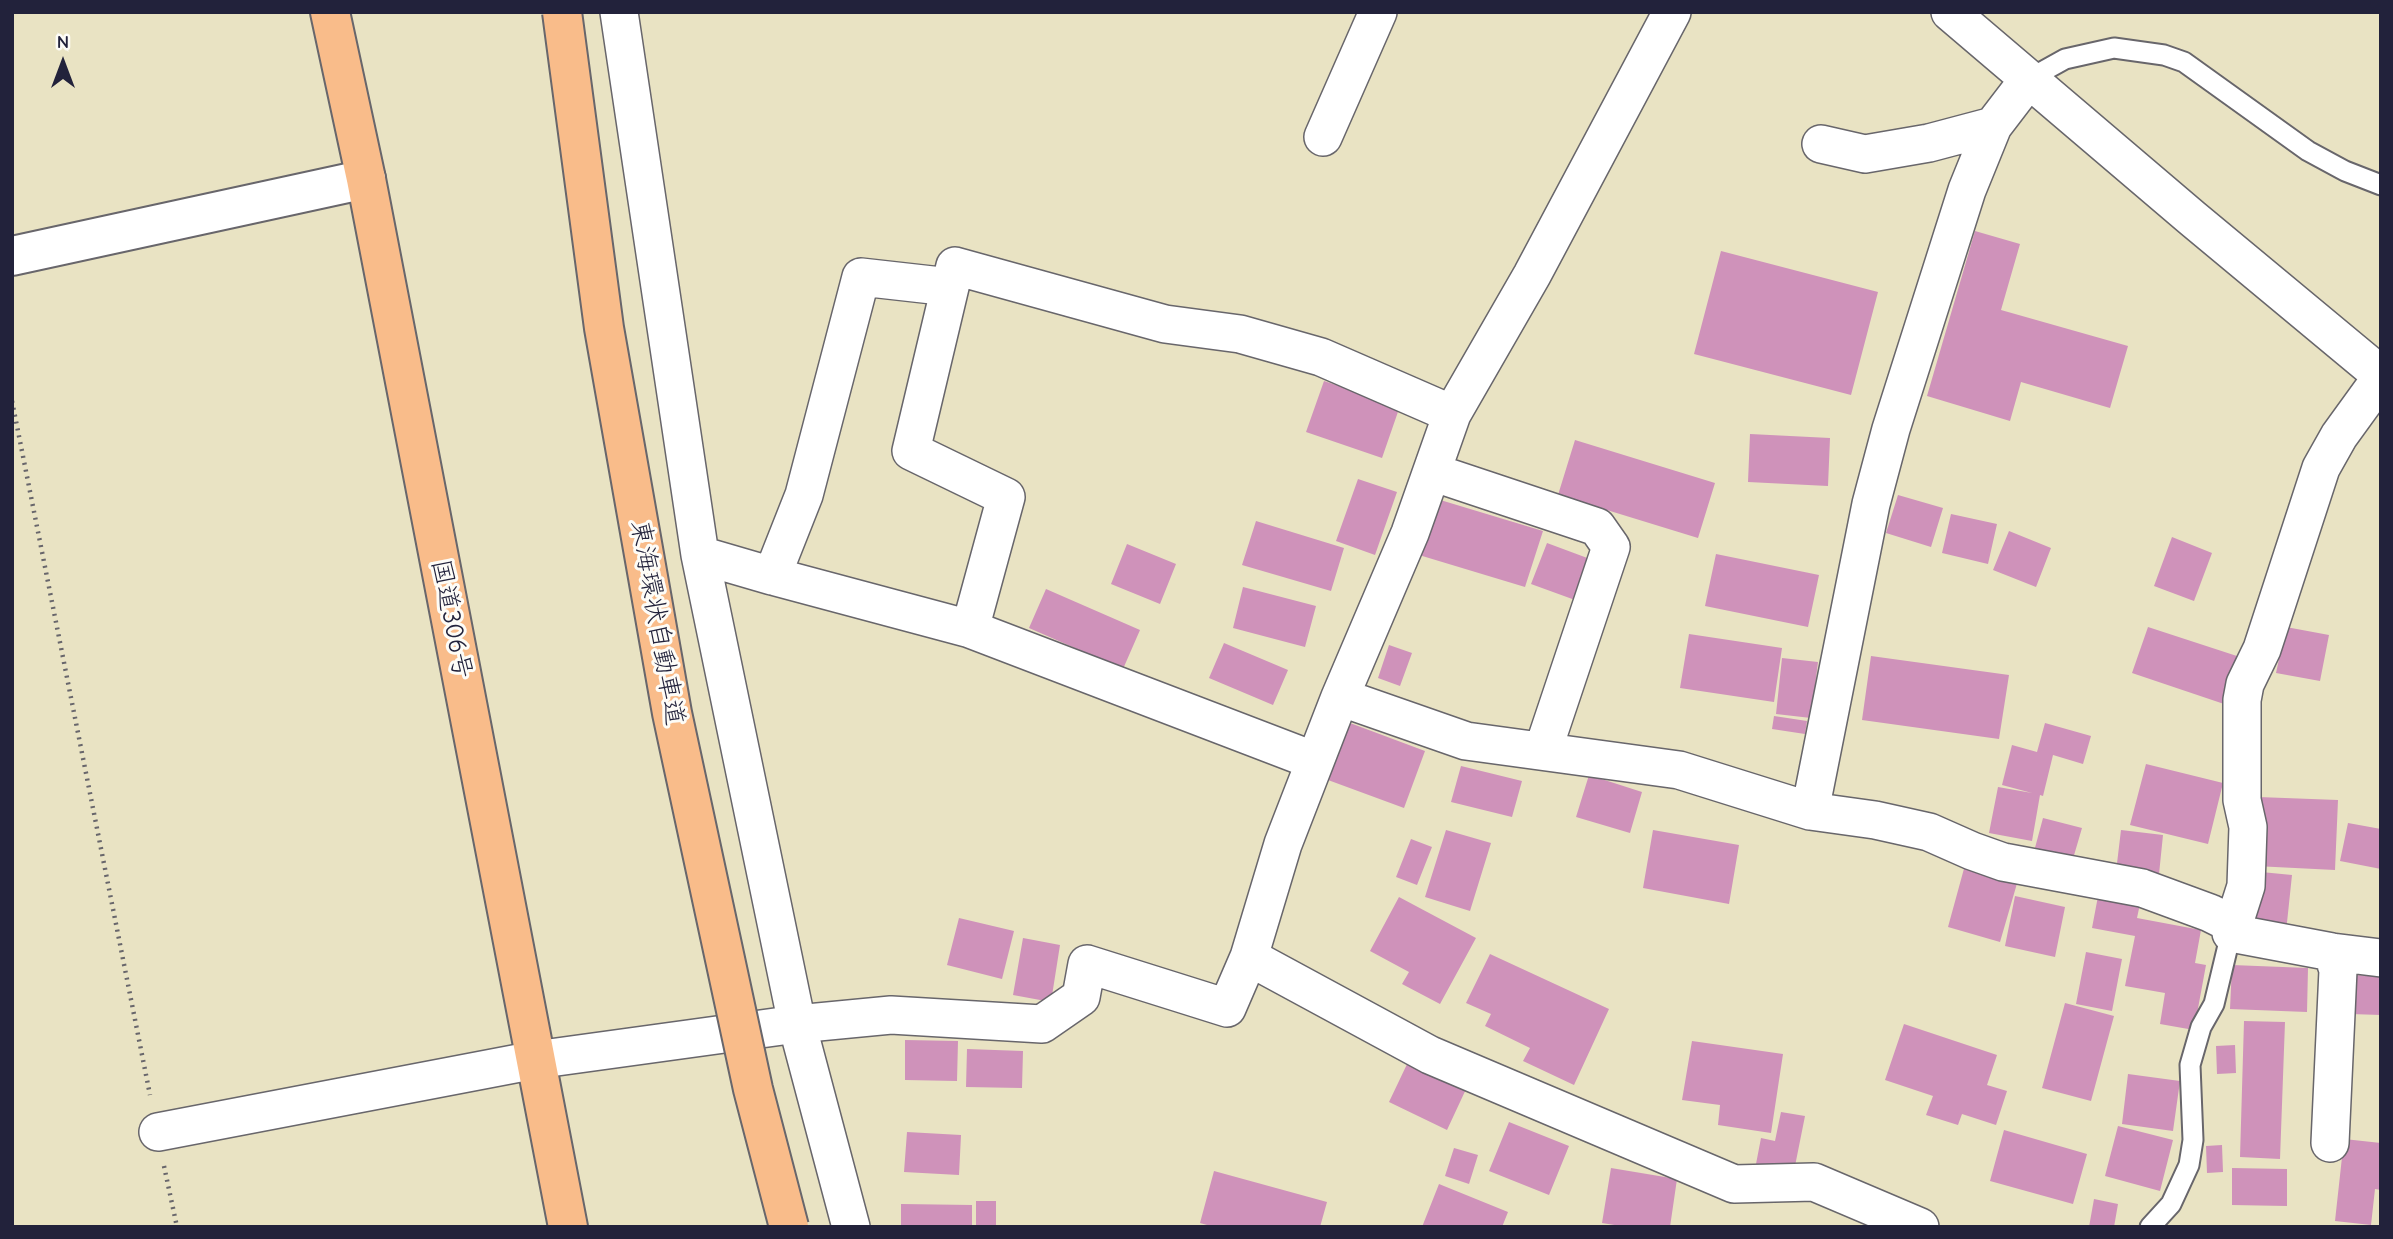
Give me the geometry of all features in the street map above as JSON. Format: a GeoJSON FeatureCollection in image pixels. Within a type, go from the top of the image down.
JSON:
{"type":"FeatureCollection","features":[{"type":"Feature","properties":{"kind":"highway","name":"国道306号"},"geometry":{"type":"LineString","coordinates":[[330,12],[366,179],[568,1227]]}},
{"type":"Feature","properties":{"kind":"highway","name":"東海環状自動車道"},"geometry":{"type":"LineString","coordinates":[[562,12],[604,328],[672,713],[753,1089],[789,1227]]}},
{"type":"Feature","properties":{"kind":"street"},"geometry":{"type":"LineString","coordinates":[[619,12],[700,555],[797,1024],[850,1227]]}},
{"type":"Feature","properties":{"kind":"street"},"geometry":{"type":"LineString","coordinates":[[1323,137],[1378,12]]}},
{"type":"Feature","properties":{"kind":"street"},"geometry":{"type":"LineString","coordinates":[[1950,12],[2376,364],[2321,468],[2262,649],[2245,684],[2242,700],[2242,800],[2248,827],[2246,886],[2232,929]]}},
{"type":"Feature","properties":{"kind":"street"},"geometry":{"type":"LineString","coordinates":[[158,1132],[535,1060],[797,1024],[891,1014],[1042,1024],[1081,997],[1087,964],[1227,1009],[1249,957],[1283,844],[1340,697],[1410,533],[1452,414],[1532,275],[1670,13]]}},
{"type":"Feature","properties":{"kind":"street"},"geometry":{"type":"LineString","coordinates":[[1810,811],[1871,504],[1891,429],[1967,190],[1993,126],[2029,79]]}},
{"type":"Feature","properties":{"kind":"street"},"geometry":{"type":"LineString","coordinates":[[1821,144],[1865,154],[1928,143],[1993,126]]}},
{"type":"Feature","properties":{"kind":"street"},"geometry":{"type":"LineString","coordinates":[[12,256],[366,179]]}},
{"type":"Feature","properties":{"kind":"street"},"geometry":{"type":"LineString","coordinates":[[970,629],[1006,496],[911,451],[955,266],[1165,324],[1240,334],[1321,358],[1452,414]]}},
{"type":"Feature","properties":{"kind":"street"},"geometry":{"type":"LineString","coordinates":[[772,576],[803,495],[861,277],[950,287]]}},
{"type":"Feature","properties":{"kind":"street"},"geometry":{"type":"LineString","coordinates":[[1432,472],[1597,527],[1611,547],[1543,750]]}},
{"type":"Feature","properties":{"kind":"street"},"geometry":{"type":"LineString","coordinates":[[700,555],[970,629],[1315,761]]}},
{"type":"Feature","properties":{"kind":"street"},"geometry":{"type":"LineString","coordinates":[[1340,697],[1466,741],[1679,770],[1810,811],[1875,820],[1928,832],[2003,862],[2141,888],[2210,913],[2232,929],[2332,952],[2381,958]]}},
{"type":"Feature","properties":{"kind":"street"},"geometry":{"type":"LineString","coordinates":[[2330,1143],[2338,970],[2332,952]]}},
{"type":"Feature","properties":{"kind":"street"},"geometry":{"type":"LineString","coordinates":[[1249,957],[1430,1055],[1734,1184],[1814,1182],[1920,1227]]}},
{"type":"Feature","properties":{"kind":"lane"},"geometry":{"type":"LineString","coordinates":[[2029,79],[2065,59],[2115,47],[2164,55],[2193,67],[2308,151],[2345,171],[2381,185]]}},
{"type":"Feature","properties":{"kind":"lane"},"geometry":{"type":"LineString","coordinates":[[2150,1227],[2171,1204],[2189,1165],[2193,1140],[2190,1065],[2201,1027],[2214,1004],[2232,929]]}},
{"type":"Feature","properties":{"kind":"path"},"geometry":{"type":"LineString","coordinates":[[12,401],[177,1227]]}},
{"type":"Feature","properties":{"kind":"building"},"geometry":{"type":"Polygon","coordinates":[[[1975,231],[2020,244],[2001,310],[2128,346],[2110,408],[2021,382],[2010,421],[1927,396],[1975,231]]]}},
{"type":"Feature","properties":{"kind":"building"},"geometry":{"type":"Polygon","coordinates":[[[1721,251],[1878,292],[1851,395],[1694,354],[1721,251]]]}},
{"type":"Feature","properties":{"kind":"building"},"geometry":{"type":"Polygon","coordinates":[[[1324,381],[1400,406],[1382,458],[1306,432],[1324,381]]]}},
{"type":"Feature","properties":{"kind":"building"},"geometry":{"type":"Polygon","coordinates":[[[1750,434],[1830,438],[1828,486],[1748,482],[1750,434]]]}},
{"type":"Feature","properties":{"kind":"building"},"geometry":{"type":"Polygon","coordinates":[[[1575,440],[1715,483],[1698,538],[1558,495],[1575,440]]]}},
{"type":"Feature","properties":{"kind":"building"},"geometry":{"type":"Polygon","coordinates":[[[1358,479],[1397,492],[1375,555],[1336,541],[1358,479]]]}},
{"type":"Feature","properties":{"kind":"building"},"geometry":{"type":"Polygon","coordinates":[[[1898,495],[1943,508],[1931,547],[1886,533],[1898,495]]]}},
{"type":"Feature","properties":{"kind":"building"},"geometry":{"type":"Polygon","coordinates":[[[1437,499],[1543,531],[1525,587],[1419,555],[1437,499]]]}},
{"type":"Feature","properties":{"kind":"building"},"geometry":{"type":"Polygon","coordinates":[[[1951,514],[1997,524],[1988,564],[1942,553],[1951,514]]]}},
{"type":"Feature","properties":{"kind":"building"},"geometry":{"type":"Polygon","coordinates":[[[1256,521],[1344,548],[1331,591],[1242,565],[1256,521]]]}},
{"type":"Feature","properties":{"kind":"building"},"geometry":{"type":"Polygon","coordinates":[[[2009,531],[2051,548],[2036,587],[1993,570],[2009,531]]]}},
{"type":"Feature","properties":{"kind":"building"},"geometry":{"type":"Polygon","coordinates":[[[2172,537],[2212,553],[2194,601],[2154,586],[2172,537]]]}},
{"type":"Feature","properties":{"kind":"building"},"geometry":{"type":"Polygon","coordinates":[[[1547,543],[1590,559],[1575,600],[1531,584],[1547,543]]]}},
{"type":"Feature","properties":{"kind":"building"},"geometry":{"type":"Polygon","coordinates":[[[1127,544],[1176,564],[1160,604],[1111,584],[1127,544]]]}},
{"type":"Feature","properties":{"kind":"building"},"geometry":{"type":"Polygon","coordinates":[[[1716,554],[1819,575],[1808,627],[1705,606],[1716,554]]]}},
{"type":"Feature","properties":{"kind":"building"},"geometry":{"type":"Polygon","coordinates":[[[1243,587],[1316,606],[1305,647],[1233,628],[1243,587]]]}},
{"type":"Feature","properties":{"kind":"building"},"geometry":{"type":"Polygon","coordinates":[[[1046,589],[1140,630],[1123,669],[1029,628],[1046,589]]]}},
{"type":"Feature","properties":{"kind":"building"},"geometry":{"type":"Polygon","coordinates":[[[2148,627],[2243,658],[2227,705],[2132,673],[2148,627]]]}},
{"type":"Feature","properties":{"kind":"building"},"geometry":{"type":"Polygon","coordinates":[[[2286,627],[2329,635],[2320,681],[2276,673],[2286,627]]]}},
{"type":"Feature","properties":{"kind":"building"},"geometry":{"type":"Polygon","coordinates":[[[1689,634],[1782,648],[1774,702],[1680,688],[1689,634]]]}},
{"type":"Feature","properties":{"kind":"building"},"geometry":{"type":"Polygon","coordinates":[[[1224,643],[1288,670],[1273,705],[1209,678],[1224,643]]]}},
{"type":"Feature","properties":{"kind":"building"},"geometry":{"type":"Polygon","coordinates":[[[1389,645],[1412,653],[1400,686],[1378,678],[1389,645]]]}},
{"type":"Feature","properties":{"kind":"building"},"geometry":{"type":"Polygon","coordinates":[[[1871,656],[2009,675],[1999,739],[1862,720],[1871,656]]]}},
{"type":"Feature","properties":{"kind":"building"},"geometry":{"type":"Polygon","coordinates":[[[1782,658],[1818,662],[1811,718],[1776,714],[1782,658]]]}},
{"type":"Feature","properties":{"kind":"building"},"geometry":{"type":"Polygon","coordinates":[[[1774,716],[1807,721],[1805,734],[1772,729],[1774,716]]]}},
{"type":"Feature","properties":{"kind":"building"},"geometry":{"type":"Polygon","coordinates":[[[1350,723],[1425,751],[1404,808],[1328,780],[1350,723]]]}},
{"type":"Feature","properties":{"kind":"building"},"geometry":{"type":"Polygon","coordinates":[[[2045,723],[2091,736],[2083,764],[2053,755],[2043,796],[2040,795],[2032,841],[1989,833],[1998,787],[2032,793],[2002,785],[2012,745],[2037,752],[2045,723]]]}},
{"type":"Feature","properties":{"kind":"building"},"geometry":{"type":"Polygon","coordinates":[[[2146,764],[2223,783],[2208,844],[2130,825],[2146,764]]]}},
{"type":"Feature","properties":{"kind":"building"},"geometry":{"type":"Polygon","coordinates":[[[1461,766],[1522,781],[1512,817],[1451,802],[1461,766]]]}},
{"type":"Feature","properties":{"kind":"building"},"geometry":{"type":"Polygon","coordinates":[[[1589,775],[1642,792],[1630,833],[1576,817],[1589,775]]]}},
{"type":"Feature","properties":{"kind":"building"},"geometry":{"type":"Polygon","coordinates":[[[2258,797],[2338,800],[2335,870],[2255,866],[2258,797]]]}},
{"type":"Feature","properties":{"kind":"building"},"geometry":{"type":"Polygon","coordinates":[[[2043,818],[2082,828],[2070,869],[2032,859],[2043,818]]]}},
{"type":"Feature","properties":{"kind":"building"},"geometry":{"type":"Polygon","coordinates":[[[2348,823],[2381,829],[2381,869],[2340,861],[2348,823]]]}},
{"type":"Feature","properties":{"kind":"building"},"geometry":{"type":"Polygon","coordinates":[[[1446,830],[1491,843],[1470,911],[1425,897],[1446,830]]]}},
{"type":"Feature","properties":{"kind":"building"},"geometry":{"type":"Polygon","coordinates":[[[1653,830],[1739,845],[1729,904],[1643,888],[1653,830]]]}},
{"type":"Feature","properties":{"kind":"building"},"geometry":{"type":"Polygon","coordinates":[[[2121,830],[2163,835],[2158,884],[2115,880],[2121,830]]]}},
{"type":"Feature","properties":{"kind":"building"},"geometry":{"type":"Polygon","coordinates":[[[1411,839],[1432,847],[1417,885],[1396,877],[1411,839]]]}},
{"type":"Feature","properties":{"kind":"building"},"geometry":{"type":"Polygon","coordinates":[[[1965,865],[2018,880],[2000,942],[1948,927],[1965,865]]]}},
{"type":"Feature","properties":{"kind":"building"},"geometry":{"type":"Polygon","coordinates":[[[2251,871],[2292,875],[2286,932],[2245,927],[2251,871]]]}},
{"type":"Feature","properties":{"kind":"building"},"geometry":{"type":"Polygon","coordinates":[[[2099,891],[2141,899],[2137,918],[2201,930],[2195,963],[2206,965],[2194,1030],[2160,1024],[2165,993],[2125,986],[2135,936],[2092,928],[2099,891]]]}},
{"type":"Feature","properties":{"kind":"building"},"geometry":{"type":"Polygon","coordinates":[[[2015,896],[2065,907],[2055,957],[2005,946],[2015,896]]]}},
{"type":"Feature","properties":{"kind":"building"},"geometry":{"type":"Polygon","coordinates":[[[1399,897],[1476,938],[1440,1004],[1402,984],[1409,972],[1370,951],[1399,897]]]}},
{"type":"Feature","properties":{"kind":"building"},"geometry":{"type":"Polygon","coordinates":[[[959,918],[1014,931],[1002,979],[947,965],[959,918]]]}},
{"type":"Feature","properties":{"kind":"building"},"geometry":{"type":"Polygon","coordinates":[[[1023,938],[1060,945],[1051,1002],[1013,995],[1023,938]]]}},
{"type":"Feature","properties":{"kind":"building"},"geometry":{"type":"Polygon","coordinates":[[[2086,952],[2122,959],[2112,1011],[2076,1004],[2086,952]]]}},
{"type":"Feature","properties":{"kind":"building"},"geometry":{"type":"Polygon","coordinates":[[[1490,954],[1609,1009],[1574,1085],[1523,1061],[1530,1048],[1485,1026],[1491,1014],[1466,1003],[1490,954]]]}},
{"type":"Feature","properties":{"kind":"building"},"geometry":{"type":"Polygon","coordinates":[[[2232,965],[2308,968],[2307,1012],[2230,1009],[2232,965]]]}},
{"type":"Feature","properties":{"kind":"building"},"geometry":{"type":"Polygon","coordinates":[[[2352,975],[2381,976],[2381,1015],[2350,1014],[2352,975]]]}},
{"type":"Feature","properties":{"kind":"building"},"geometry":{"type":"Polygon","coordinates":[[[2065,1003],[2114,1016],[2091,1101],[2042,1088],[2065,1003]]]}},
{"type":"Feature","properties":{"kind":"building"},"geometry":{"type":"Polygon","coordinates":[[[2244,1021],[2285,1022],[2280,1159],[2240,1157],[2244,1021]]]}},
{"type":"Feature","properties":{"kind":"building"},"geometry":{"type":"Polygon","coordinates":[[[1904,1024],[1997,1055],[1987,1085],[2007,1091],[1996,1125],[1962,1114],[1958,1125],[1926,1115],[1933,1096],[1885,1080],[1904,1024]]]}},
{"type":"Feature","properties":{"kind":"building"},"geometry":{"type":"Polygon","coordinates":[[[905,1040],[958,1041],[957,1081],[905,1080],[905,1040]]]}},
{"type":"Feature","properties":{"kind":"building"},"geometry":{"type":"Polygon","coordinates":[[[1692,1041],[1783,1054],[1771,1133],[1718,1125],[1720,1105],[1682,1100],[1692,1041]]]}},
{"type":"Feature","properties":{"kind":"building"},"geometry":{"type":"Polygon","coordinates":[[[2235,1045],[2236,1073],[2217,1074],[2216,1046],[2235,1045]]]}},
{"type":"Feature","properties":{"kind":"building"},"geometry":{"type":"Polygon","coordinates":[[[967,1049],[1023,1051],[1022,1088],[966,1087],[967,1049]]]}},
{"type":"Feature","properties":{"kind":"building"},"geometry":{"type":"Polygon","coordinates":[[[1409,1060],[1467,1087],[1447,1130],[1389,1102],[1409,1060]]]}},
{"type":"Feature","properties":{"kind":"building"},"geometry":{"type":"Polygon","coordinates":[[[2128,1074],[2180,1081],[2173,1131],[2122,1124],[2128,1074]]]}},
{"type":"Feature","properties":{"kind":"building"},"geometry":{"type":"Polygon","coordinates":[[[1781,1112],[1805,1116],[1794,1171],[1756,1164],[1761,1138],[1775,1141],[1781,1112]]]}},
{"type":"Feature","properties":{"kind":"building"},"geometry":{"type":"Polygon","coordinates":[[[1509,1122],[1569,1146],[1549,1195],[1489,1171],[1509,1122]]]}},
{"type":"Feature","properties":{"kind":"building"},"geometry":{"type":"Polygon","coordinates":[[[2118,1126],[2173,1140],[2160,1191],[2105,1176],[2118,1126]]]}},
{"type":"Feature","properties":{"kind":"building"},"geometry":{"type":"Polygon","coordinates":[[[2004,1130],[2087,1154],[2073,1204],[1990,1181],[2004,1130]]]}},
{"type":"Feature","properties":{"kind":"building"},"geometry":{"type":"Polygon","coordinates":[[[907,1132],[961,1135],[959,1175],[904,1172],[907,1132]]]}},
{"type":"Feature","properties":{"kind":"building"},"geometry":{"type":"Polygon","coordinates":[[[2344,1139],[2381,1143],[2381,1190],[2375,1189],[2371,1225],[2335,1221],[2344,1139]]]}},
{"type":"Feature","properties":{"kind":"building"},"geometry":{"type":"Polygon","coordinates":[[[2222,1145],[2223,1172],[2207,1173],[2206,1146],[2222,1145]]]}},
{"type":"Feature","properties":{"kind":"building"},"geometry":{"type":"Polygon","coordinates":[[[1454,1148],[1478,1155],[1469,1184],[1445,1176],[1454,1148]]]}},
{"type":"Feature","properties":{"kind":"building"},"geometry":{"type":"Polygon","coordinates":[[[1611,1168],[1677,1179],[1670,1227],[1627,1227],[1602,1223],[1611,1168]]]}},
{"type":"Feature","properties":{"kind":"building"},"geometry":{"type":"Polygon","coordinates":[[[2232,1168],[2287,1169],[2287,1206],[2232,1205],[2232,1168]]]}},
{"type":"Feature","properties":{"kind":"building"},"geometry":{"type":"Polygon","coordinates":[[[1214,1171],[1327,1202],[1320,1227],[1214,1227],[1200,1223],[1214,1171]]]}},
{"type":"Feature","properties":{"kind":"building"},"geometry":{"type":"Polygon","coordinates":[[[1439,1184],[1508,1212],[1502,1227],[1422,1227],[1439,1184]]]}},
{"type":"Feature","properties":{"kind":"building"},"geometry":{"type":"Polygon","coordinates":[[[2094,1199],[2118,1204],[2114,1227],[2089,1227],[2094,1199]]]}},
{"type":"Feature","properties":{"kind":"building"},"geometry":{"type":"Polygon","coordinates":[[[976,1201],[996,1201],[996,1227],[976,1227],[976,1201]]]}},
{"type":"Feature","properties":{"kind":"building"},"geometry":{"type":"Polygon","coordinates":[[[901,1204],[972,1205],[972,1227],[901,1227],[901,1204]]]}}]}
